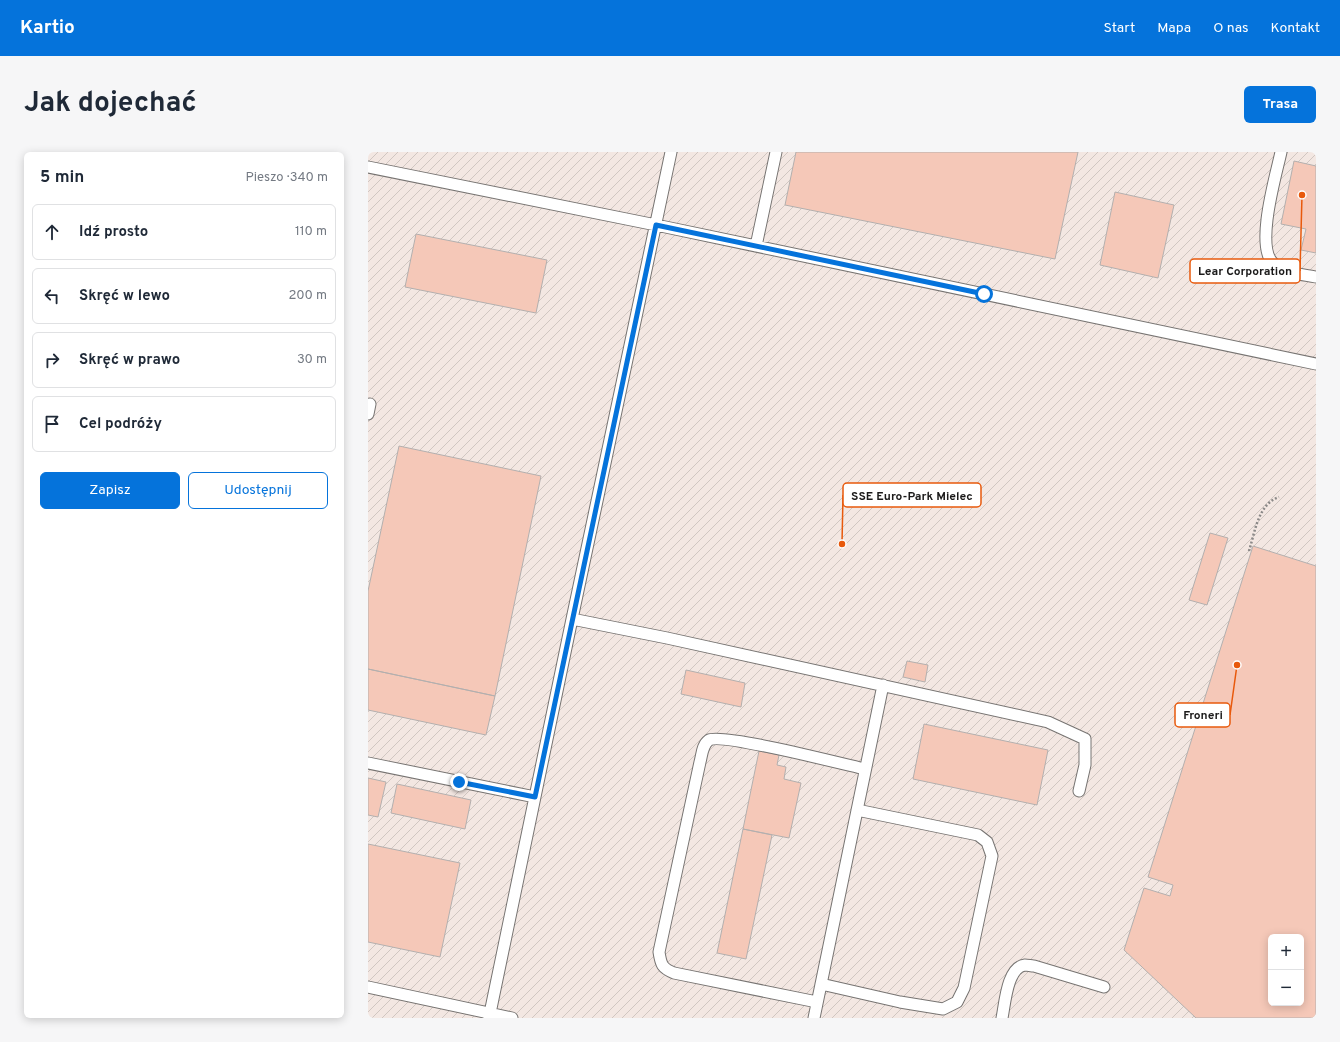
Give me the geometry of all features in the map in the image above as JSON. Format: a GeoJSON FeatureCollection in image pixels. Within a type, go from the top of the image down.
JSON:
{"type":"FeatureCollection","features":[{"type":"Feature","properties":{"kind":"lane"},"geometry":{"type":"LineString","coordinates":[[490,1016],[671,152]]}},
{"type":"Feature","properties":{"kind":"lane"},"geometry":{"type":"LineString","coordinates":[[756,246],[776,152]]}},
{"type":"Feature","properties":{"kind":"lane"},"geometry":{"type":"LineString","coordinates":[[1281,152],[1265,229],[1266,248],[1272,262],[1285,271],[1316,278]]}},
{"type":"Feature","properties":{"kind":"lane"},"geometry":{"type":"LineString","coordinates":[[368,167],[656,225],[1316,364]]}},
{"type":"Feature","properties":{"kind":"lane"},"geometry":{"type":"LineString","coordinates":[[572,619],[667,638],[1048,722],[1085,740],[1085,765],[1079,791]]}},
{"type":"Feature","properties":{"kind":"lane"},"geometry":{"type":"LineString","coordinates":[[814,1018],[883,685]]}},
{"type":"Feature","properties":{"kind":"lane"},"geometry":{"type":"LineString","coordinates":[[817,1002],[674,973],[664,969],[660,962],[659,952],[700,762],[704,747],[709,740],[719,738],[750,743],[865,769]]}},
{"type":"Feature","properties":{"kind":"lane"},"geometry":{"type":"LineString","coordinates":[[368,763],[535,797]]}},
{"type":"Feature","properties":{"kind":"lane"},"geometry":{"type":"LineString","coordinates":[[821,984],[900,1002],[943,1009],[958,1002],[964,988],[992,856],[987,842],[978,835],[857,810]]}},
{"type":"Feature","properties":{"kind":"lane"},"geometry":{"type":"LineString","coordinates":[[1002,1018],[1010,979],[1015,970],[1024,965],[1034,966],[1104,987]]}},
{"type":"Feature","properties":{"kind":"lane"},"geometry":{"type":"LineString","coordinates":[[368,987],[490,1016],[512,1018]]}},
{"type":"Feature","properties":{"kind":"path"},"geometry":{"type":"LineString","coordinates":[[1249,551],[1261,513],[1268,503],[1279,497]]}},
{"type":"Feature","properties":{"kind":"shaded area"},"geometry":{"type":"Polygon","coordinates":[[[368,152],[1316,152],[1316,1018],[368,1018],[368,152]]]}},
{"type":"Feature","properties":{"kind":"building"},"geometry":{"type":"Polygon","coordinates":[[[796,152],[1078,152],[1055,259],[785,205],[796,152]]]}},
{"type":"Feature","properties":{"kind":"building"},"geometry":{"type":"Polygon","coordinates":[[[1294,161],[1316,166],[1316,253],[1301,250],[1306,229],[1281,224],[1294,161]]]}},
{"type":"Feature","properties":{"kind":"building"},"geometry":{"type":"Polygon","coordinates":[[[1115,192],[1174,205],[1158,278],[1100,265],[1115,192]]]}},
{"type":"Feature","properties":{"kind":"building"},"geometry":{"type":"Polygon","coordinates":[[[416,234],[547,260],[536,313],[405,287],[416,234]]]}},
{"type":"Feature","properties":{"kind":"building"},"geometry":{"type":"Polygon","coordinates":[[[399,446],[541,476],[495,696],[368,669],[368,591],[399,446]]]}},
{"type":"Feature","properties":{"kind":"building"},"geometry":{"type":"Polygon","coordinates":[[[1210,533],[1228,538],[1207,605],[1189,600],[1210,533]]]}},
{"type":"Feature","properties":{"kind":"building"},"geometry":{"type":"Polygon","coordinates":[[[1253,546],[1316,566],[1316,1018],[1196,1018],[1124,950],[1144,888],[1170,896],[1173,885],[1148,877],[1253,546]]]}},
{"type":"Feature","properties":{"kind":"building"},"geometry":{"type":"Polygon","coordinates":[[[907,661],[928,665],[925,682],[903,677],[907,661]]]}},
{"type":"Feature","properties":{"kind":"building"},"geometry":{"type":"Polygon","coordinates":[[[368,669],[495,696],[486,735],[368,710],[368,669]]]}},
{"type":"Feature","properties":{"kind":"building"},"geometry":{"type":"Polygon","coordinates":[[[686,670],[745,683],[741,707],[681,694],[686,670]]]}},
{"type":"Feature","properties":{"kind":"building"},"geometry":{"type":"Polygon","coordinates":[[[924,724],[1048,750],[1037,805],[913,779],[924,724]]]}},
{"type":"Feature","properties":{"kind":"building"},"geometry":{"type":"Polygon","coordinates":[[[759,751],[779,755],[777,765],[786,767],[784,779],[801,783],[789,838],[743,829],[759,751]]]}},
{"type":"Feature","properties":{"kind":"building"},"geometry":{"type":"Polygon","coordinates":[[[368,778],[386,782],[378,817],[368,815],[368,778]]]}},
{"type":"Feature","properties":{"kind":"building"},"geometry":{"type":"Polygon","coordinates":[[[397,784],[471,800],[465,829],[391,813],[397,784]]]}},
{"type":"Feature","properties":{"kind":"building"},"geometry":{"type":"Polygon","coordinates":[[[743,829],[772,835],[746,959],[717,953],[743,829]]]}},
{"type":"Feature","properties":{"kind":"building"},"geometry":{"type":"Polygon","coordinates":[[[368,844],[460,863],[440,957],[368,942],[368,844]]]}},
{"type":"Feature","properties":{"kind":"place","name":"Lear Corporation"},"geometry":{"type":"Point","coordinates":[1302,195]}},
{"type":"Feature","properties":{"kind":"place","name":"SSE Euro-Park Mielec"},"geometry":{"type":"Point","coordinates":[842,544]}},
{"type":"Feature","properties":{"kind":"place","name":"Froneri"},"geometry":{"type":"Point","coordinates":[1237,665]}},
{"type":"Feature","properties":{"kind":"route"},"geometry":{"type":"LineString","coordinates":[[459,782],[535,797],[656,225],[984,294]]}}]}
